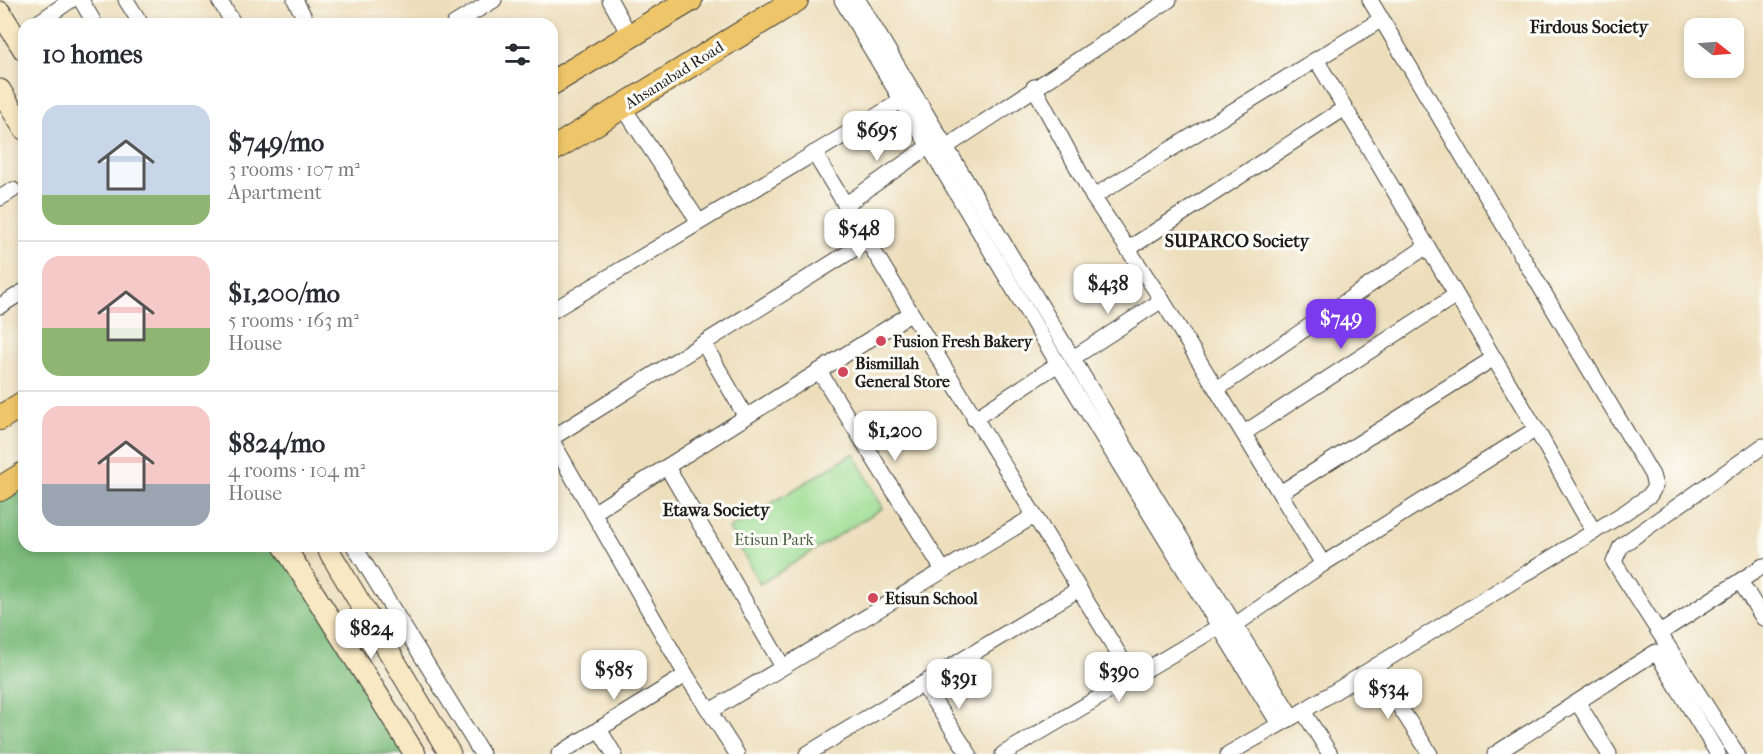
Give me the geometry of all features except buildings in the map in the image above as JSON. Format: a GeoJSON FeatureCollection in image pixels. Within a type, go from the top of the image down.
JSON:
{"type":"FeatureCollection","features":[{"type":"Feature","properties":{"kind":"main road"},"geometry":{"type":"LineString","coordinates":[[558,80],[690,0]]}},
{"type":"Feature","properties":{"kind":"main road","name":"Ahsanabad Road"},"geometry":{"type":"LineString","coordinates":[[558,146],[796,0]]}},
{"type":"Feature","properties":{"kind":"main road"},"geometry":{"type":"LineString","coordinates":[[0,12],[18,36]]}},
{"type":"Feature","properties":{"kind":"main road"},"geometry":{"type":"LineString","coordinates":[[0,90],[18,119]]}},
{"type":"Feature","properties":{"kind":"main road"},"geometry":{"type":"LineString","coordinates":[[0,418],[18,407]]}},
{"type":"Feature","properties":{"kind":"main road"},"geometry":{"type":"LineString","coordinates":[[0,489],[18,478]]}},
{"type":"Feature","properties":{"kind":"main road"},"geometry":{"type":"LineString","coordinates":[[288,552],[415,754]]}},
{"type":"Feature","properties":{"kind":"main road"},"geometry":{"type":"LineString","coordinates":[[330,552],[450,754]]}},
{"type":"Feature","properties":{"kind":"street"},"geometry":{"type":"LineString","coordinates":[[45,18],[71,0]]}},
{"type":"Feature","properties":{"kind":"street"},"geometry":{"type":"LineString","coordinates":[[81,0],[92,18]]}},
{"type":"Feature","properties":{"kind":"street"},"geometry":{"type":"LineString","coordinates":[[126,0],[137,18]]}},
{"type":"Feature","properties":{"kind":"street"},"geometry":{"type":"LineString","coordinates":[[219,0],[230,18]]}},
{"type":"Feature","properties":{"kind":"street"},"geometry":{"type":"LineString","coordinates":[[464,18],[494,0]]}},
{"type":"Feature","properties":{"kind":"street"},"geometry":{"type":"LineString","coordinates":[[610,0],[630,36]]}},
{"type":"Feature","properties":{"kind":"street"},"geometry":{"type":"LineString","coordinates":[[842,0],[861,5],[1291,717]]}},
{"type":"Feature","properties":{"kind":"street"},"geometry":{"type":"LineString","coordinates":[[946,147],[1169,0]]}},
{"type":"Feature","properties":{"kind":"street"},"geometry":{"type":"LineString","coordinates":[[1228,754],[1594,532],[1654,491],[1655,480],[1370,0]]}},
{"type":"Feature","properties":{"kind":"street"},"geometry":{"type":"LineString","coordinates":[[300,2],[306,18]]}},
{"type":"Feature","properties":{"kind":"street"},"geometry":{"type":"LineString","coordinates":[[861,5],[901,101],[1058,364],[1220,626],[1291,717],[1330,754]]}},
{"type":"Feature","properties":{"kind":"street"},"geometry":{"type":"LineString","coordinates":[[1093,197],[1382,19]]}},
{"type":"Feature","properties":{"kind":"street"},"geometry":{"type":"LineString","coordinates":[[1317,61],[1536,429],[1594,532]]}},
{"type":"Feature","properties":{"kind":"street"},"geometry":{"type":"LineString","coordinates":[[1034,87],[1093,197],[1162,300],[1323,564]]}},
{"type":"Feature","properties":{"kind":"street"},"geometry":{"type":"LineString","coordinates":[[558,307],[901,101]]}},
{"type":"Feature","properties":{"kind":"street"},"geometry":{"type":"LineString","coordinates":[[623,107],[699,222]]}},
{"type":"Feature","properties":{"kind":"street"},"geometry":{"type":"LineString","coordinates":[[1128,249],[1345,108]]}},
{"type":"Feature","properties":{"kind":"street"},"geometry":{"type":"LineString","coordinates":[[845,205],[929,146]]}},
{"type":"Feature","properties":{"kind":"street"},"geometry":{"type":"LineString","coordinates":[[814,153],[1132,676]]}},
{"type":"Feature","properties":{"kind":"street"},"geometry":{"type":"LineString","coordinates":[[558,435],[867,241]]}},
{"type":"Feature","properties":{"kind":"street"},"geometry":{"type":"LineString","coordinates":[[1217,389],[1427,246]]}},
{"type":"Feature","properties":{"kind":"street"},"geometry":{"type":"LineString","coordinates":[[0,306],[18,295]]}},
{"type":"Feature","properties":{"kind":"street"},"geometry":{"type":"LineString","coordinates":[[1244,434],[1456,295]]}},
{"type":"Feature","properties":{"kind":"street"},"geometry":{"type":"LineString","coordinates":[[1073,358],[1162,300]]}},
{"type":"Feature","properties":{"kind":"street"},"geometry":{"type":"LineString","coordinates":[[593,513],[910,314]]}},
{"type":"Feature","properties":{"kind":"street"},"geometry":{"type":"LineString","coordinates":[[704,344],[746,417]]}},
{"type":"Feature","properties":{"kind":"street"},"geometry":{"type":"LineString","coordinates":[[1280,493],[1494,358]]}},
{"type":"Feature","properties":{"kind":"street"},"geometry":{"type":"LineString","coordinates":[[974,419],[1058,364]]}},
{"type":"Feature","properties":{"kind":"street"},"geometry":{"type":"LineString","coordinates":[[819,370],[943,570]]}},
{"type":"Feature","properties":{"kind":"street"},"geometry":{"type":"LineString","coordinates":[[1235,625],[1323,564],[1536,429]]}},
{"type":"Feature","properties":{"kind":"street"},"geometry":{"type":"LineString","coordinates":[[1737,754],[1614,561],[1616,550],[1763,446]]}},
{"type":"Feature","properties":{"kind":"street"},"geometry":{"type":"LineString","coordinates":[[558,450],[686,675],[737,754]]}},
{"type":"Feature","properties":{"kind":"street"},"geometry":{"type":"LineString","coordinates":[[666,467],[783,667]]}},
{"type":"Feature","properties":{"kind":"street"},"geometry":{"type":"LineString","coordinates":[[710,711],[1034,516]]}},
{"type":"Feature","properties":{"kind":"street"},"geometry":{"type":"LineString","coordinates":[[358,552],[482,754]]}},
{"type":"Feature","properties":{"kind":"street"},"geometry":{"type":"LineString","coordinates":[[1660,633],[1763,566]]}},
{"type":"Feature","properties":{"kind":"street"},"geometry":{"type":"LineString","coordinates":[[1740,581],[1763,618]]}},
{"type":"Feature","properties":{"kind":"street"},"geometry":{"type":"LineString","coordinates":[[807,754],[1079,590]]}},
{"type":"Feature","properties":{"kind":"street"},"geometry":{"type":"LineString","coordinates":[[1003,754],[1220,626]]}},
{"type":"Feature","properties":{"kind":"street"},"geometry":{"type":"LineString","coordinates":[[1495,754],[1656,652],[1718,754]]}},
{"type":"Feature","properties":{"kind":"street"},"geometry":{"type":"LineString","coordinates":[[1374,667],[1430,754]]}},
{"type":"Feature","properties":{"kind":"street"},"geometry":{"type":"LineString","coordinates":[[559,754],[686,675]]}},
{"type":"Feature","properties":{"kind":"street"},"geometry":{"type":"LineString","coordinates":[[923,685],[969,754]]}},
{"type":"Feature","properties":{"kind":"street"},"geometry":{"type":"LineString","coordinates":[[1578,703],[1609,754]]}},
{"type":"Feature","properties":{"kind":"street"},"geometry":{"type":"LineString","coordinates":[[599,729],[615,754]]}},
{"type":"Feature","properties":{"kind":"green space","name":"Etisun Park"},"geometry":{"type":"Polygon","coordinates":[[[854,453],[883,508],[760,584],[729,529],[854,453]]]}},
{"type":"Feature","properties":{"kind":"green space"},"geometry":{"type":"Polygon","coordinates":[[[18,482],[18,552],[285,552],[411,754],[0,754],[0,493],[18,482]]]}},
{"type":"Feature","properties":{"kind":"place","name":"Fusion Fresh Bakery"},"geometry":{"type":"Point","coordinates":[881,341]}},
{"type":"Feature","properties":{"kind":"place","name":"Bismillah General Store"},"geometry":{"type":"Point","coordinates":[843,372]}},
{"type":"Feature","properties":{"kind":"place","name":"Etisun School"},"geometry":{"type":"Point","coordinates":[873,598]}},
{"type":"Feature","properties":{"kind":"district","name":"Firdous Society"},"geometry":{"type":"Point","coordinates":[1589,27]}},
{"type":"Feature","properties":{"kind":"district","name":"SUPARCO Society"},"geometry":{"type":"Point","coordinates":[1237,241]}},
{"type":"Feature","properties":{"kind":"district","name":"Etawa Society"},"geometry":{"type":"Point","coordinates":[716,510]}}]}
